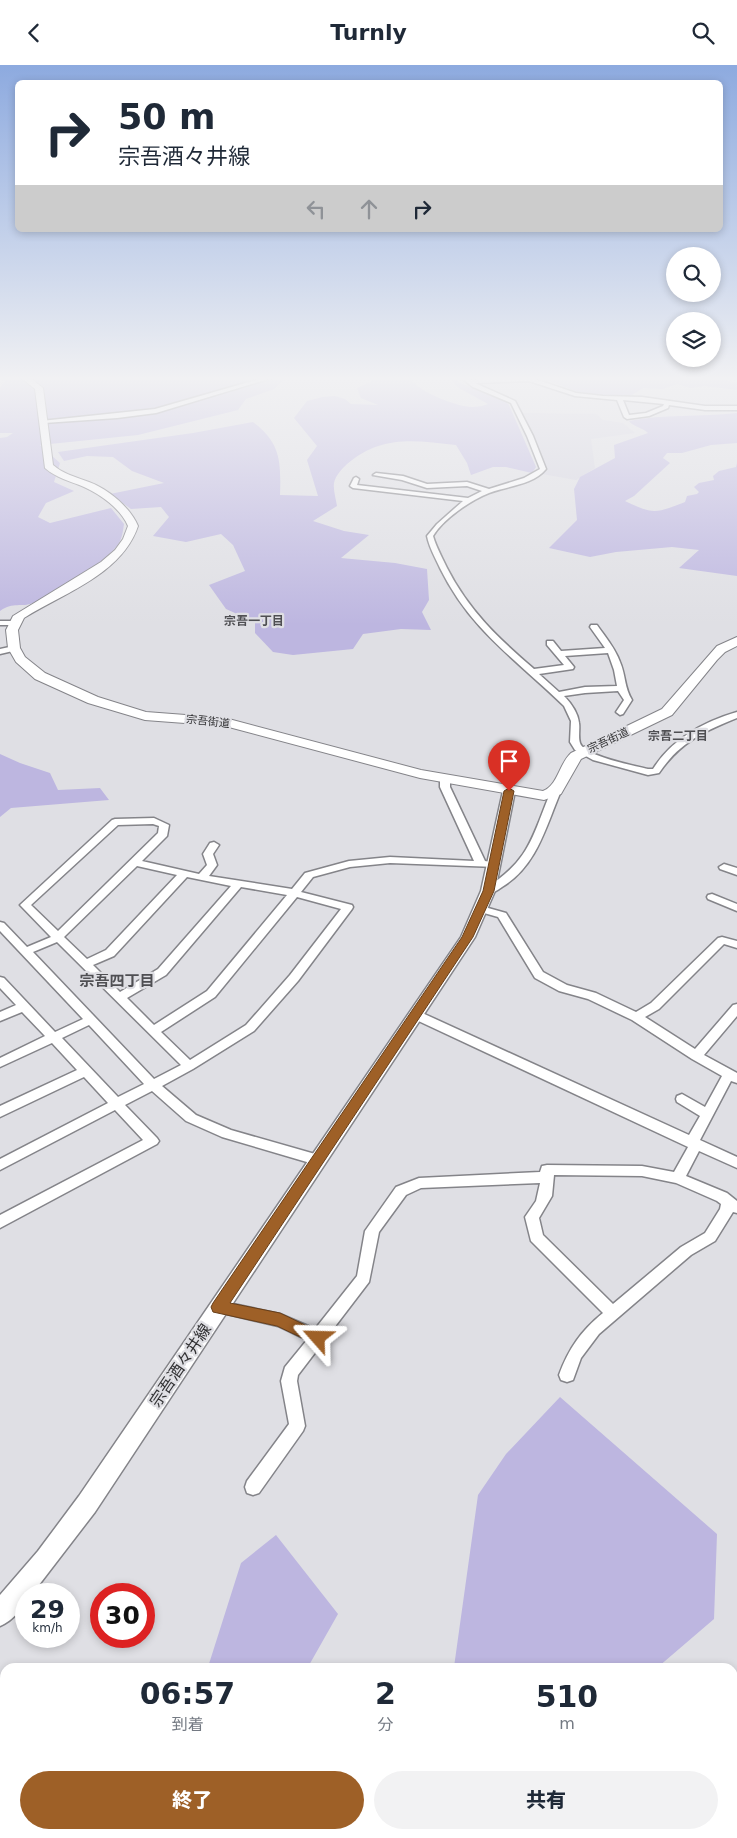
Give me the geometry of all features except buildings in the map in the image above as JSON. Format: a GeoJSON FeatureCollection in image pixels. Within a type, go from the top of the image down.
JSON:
{"type":"FeatureCollection","features":[{"type":"Feature","properties":{"kind":"highway"},"geometry":{"type":"LineString","coordinates":[[14,648],[12,638],[15,623],[19,617],[100,569],[120,549],[132,531],[132,521],[127,515],[95,488],[56,472],[48,465],[48,460]]}},
{"type":"Feature","properties":{"kind":"highway","name":"宗吾街道"},"geometry":{"type":"LineString","coordinates":[[14,648],[28,668],[40,676],[93,700],[130,712],[160,717],[225,722],[363,760],[446,779],[544,796],[556,791],[572,759],[582,752],[667,712],[714,657],[722,649],[737,641]]}},
{"type":"Feature","properties":{"kind":"main road","name":"宗吾酒々井線"},"geometry":{"type":"LineString","coordinates":[[0,1614],[46,1559],[87,1504],[468,937],[488,891],[486,865],[509,791]]}},
{"type":"Feature","properties":{"kind":"street"},"geometry":{"type":"LineString","coordinates":[[539,460],[543,469],[536,475],[488,491],[468,500],[433,531],[430,536],[432,544],[460,599],[470,613],[484,629],[568,705],[575,721],[575,742],[582,752],[596,759],[648,773],[656,771],[668,752],[678,742],[737,715]]}},
{"type":"Feature","properties":{"kind":"street"},"geometry":{"type":"LineString","coordinates":[[376,475],[405,479],[427,486],[467,484],[488,491]]}},
{"type":"Feature","properties":{"kind":"street"},"geometry":{"type":"LineString","coordinates":[[356,479],[353,486],[468,500]]}},
{"type":"Feature","properties":{"kind":"street"},"geometry":{"type":"LineString","coordinates":[[384,497],[405,479]]}},
{"type":"Feature","properties":{"kind":"street"},"geometry":{"type":"LineString","coordinates":[[0,623],[15,623]]}},
{"type":"Feature","properties":{"kind":"street"},"geometry":{"type":"LineString","coordinates":[[594,627],[611,650],[620,671],[621,688],[628,699],[620,712]]}},
{"type":"Feature","properties":{"kind":"street"},"geometry":{"type":"LineString","coordinates":[[533,672],[570,667],[550,643]]}},
{"type":"Feature","properties":{"kind":"street"},"geometry":{"type":"LineString","coordinates":[[0,651],[14,648]]}},
{"type":"Feature","properties":{"kind":"street"},"geometry":{"type":"LineString","coordinates":[[559,653],[611,650]]}},
{"type":"Feature","properties":{"kind":"street"},"geometry":{"type":"LineString","coordinates":[[557,695],[585,690],[621,688]]}},
{"type":"Feature","properties":{"kind":"street"},"geometry":{"type":"LineString","coordinates":[[446,779],[445,787],[486,865]]}},
{"type":"Feature","properties":{"kind":"street"},"geometry":{"type":"LineString","coordinates":[[488,891],[505,882],[516,873],[533,852],[556,791]]}},
{"type":"Feature","properties":{"kind":"street"},"geometry":{"type":"LineString","coordinates":[[24,952],[57,938],[135,862],[162,833],[164,825],[154,821],[115,822],[25,905],[57,938],[189,1066]]}},
{"type":"Feature","properties":{"kind":"street"},"geometry":{"type":"LineString","coordinates":[[202,878],[212,865],[208,854],[214,845]]}},
{"type":"Feature","properties":{"kind":"street"},"geometry":{"type":"LineString","coordinates":[[154,1031],[211,994],[309,875],[348,864],[390,860],[440,861],[486,865]]}},
{"type":"Feature","properties":{"kind":"street"},"geometry":{"type":"LineString","coordinates":[[0,1165],[189,1066],[250,1028],[294,978],[348,907],[294,893],[202,878],[135,862]]}},
{"type":"Feature","properties":{"kind":"street"},"geometry":{"type":"LineString","coordinates":[[724,867],[737,872]]}},
{"type":"Feature","properties":{"kind":"street"},"geometry":{"type":"LineString","coordinates":[[85,965],[110,953],[184,874]]}},
{"type":"Feature","properties":{"kind":"street"},"geometry":{"type":"LineString","coordinates":[[119,998],[162,972],[238,884]]}},
{"type":"Feature","properties":{"kind":"street"},"geometry":{"type":"LineString","coordinates":[[712,897],[737,908]]}},
{"type":"Feature","properties":{"kind":"street"},"geometry":{"type":"LineString","coordinates":[[481,909],[502,915],[539,975],[563,988],[592,997],[636,1017],[696,1056],[733,1077],[707,1114],[678,1178]]}},
{"type":"Feature","properties":{"kind":"street"},"geometry":{"type":"LineString","coordinates":[[0,925],[153,1085],[191,1118],[227,1134],[317,1160]]}},
{"type":"Feature","properties":{"kind":"street"},"geometry":{"type":"LineString","coordinates":[[636,1017],[655,1006],[722,940],[737,945]]}},
{"type":"Feature","properties":{"kind":"street"},"geometry":{"type":"LineString","coordinates":[[0,981],[152,1141],[0,1222]]}},
{"type":"Feature","properties":{"kind":"street"},"geometry":{"type":"LineString","coordinates":[[0,1017],[24,1006]]}},
{"type":"Feature","properties":{"kind":"street"},"geometry":{"type":"LineString","coordinates":[[696,1056],[737,1008]]}},
{"type":"Feature","properties":{"kind":"street"},"geometry":{"type":"LineString","coordinates":[[416,1015],[737,1163]]}},
{"type":"Feature","properties":{"kind":"street"},"geometry":{"type":"LineString","coordinates":[[0,1063],[90,1020]]}},
{"type":"Feature","properties":{"kind":"street"},"geometry":{"type":"LineString","coordinates":[[0,1112],[85,1071]]}},
{"type":"Feature","properties":{"kind":"street"},"geometry":{"type":"LineString","coordinates":[[682,1099],[707,1114]]}},
{"type":"Feature","properties":{"kind":"street"},"geometry":{"type":"LineString","coordinates":[[567,1375],[574,1355],[594,1329],[613,1313],[686,1251],[710,1237],[732,1205],[722,1197],[678,1178],[642,1171],[547,1170],[548,1186],[543,1204],[532,1217],[536,1237],[613,1313]]}},
{"type":"Feature","properties":{"kind":"street"},"geometry":{"type":"LineString","coordinates":[[253,1487],[297,1426],[289,1381],[291,1372],[364,1278],[372,1231],[401,1191],[419,1183],[548,1177]]}},
{"type":"Feature","properties":{"kind":"street"},"geometry":{"type":"LineString","coordinates":[[218,1307],[280,1320],[318,1338]]}},
{"type":"Feature","properties":{"kind":"shaded area"},"geometry":{"type":"Polygon","coordinates":[[[0,460],[56,460],[60,463],[54,482],[74,491],[46,503],[38,517],[50,523],[111,508],[124,524],[119,544],[89,571],[43,599],[25,605],[9,606],[0,611],[0,460]]]}},
{"type":"Feature","properties":{"kind":"shaded area"},"geometry":{"type":"Polygon","coordinates":[[[117,460],[278,460],[280,495],[318,496],[307,460],[353,460],[341,470],[335,480],[334,492],[337,506],[313,521],[344,531],[369,535],[341,558],[395,563],[427,569],[429,600],[422,612],[431,630],[401,629],[363,634],[353,649],[293,655],[273,652],[255,633],[255,622],[226,609],[209,585],[245,571],[233,545],[221,534],[186,542],[153,536],[169,517],[161,507],[131,509],[110,494],[164,483],[132,471],[117,460]]]}},
{"type":"Feature","properties":{"kind":"shaded area"},"geometry":{"type":"Polygon","coordinates":[[[465,460],[533,460],[536,467],[532,473],[506,467],[493,467],[471,475],[465,460]]]}},
{"type":"Feature","properties":{"kind":"shaded area"},"geometry":{"type":"Polygon","coordinates":[[[543,460],[594,460],[595,468],[576,480],[542,474],[546,468],[543,460]]]}},
{"type":"Feature","properties":{"kind":"shaded area"},"geometry":{"type":"Polygon","coordinates":[[[612,460],[665,460],[670,463],[634,496],[625,501],[643,509],[655,511],[685,502],[687,496],[699,492],[694,487],[699,483],[714,480],[713,476],[719,471],[736,467],[737,463],[737,576],[679,568],[699,550],[672,547],[616,552],[590,557],[549,548],[577,520],[574,489],[580,477],[612,460]]]}},
{"type":"Feature","properties":{"kind":"shaded area"},"geometry":{"type":"Polygon","coordinates":[[[0,754],[50,773],[58,790],[100,788],[109,800],[11,808],[0,817],[0,754]]]}},
{"type":"Feature","properties":{"kind":"shaded area"},"geometry":{"type":"Polygon","coordinates":[[[560,1397],[717,1534],[714,1619],[663,1663],[455,1663],[478,1495],[506,1454],[560,1397]]]}},
{"type":"Feature","properties":{"kind":"shaded area"},"geometry":{"type":"Polygon","coordinates":[[[276,1535],[338,1614],[310,1663],[209,1663],[241,1563],[276,1535]]]}},
{"type":"Feature","properties":{"kind":"district","name":"宗吾一丁目"},"geometry":{"type":"Point","coordinates":[254,621]}},
{"type":"Feature","properties":{"kind":"district","name":"宗吾二丁目"},"geometry":{"type":"Point","coordinates":[678,736]}},
{"type":"Feature","properties":{"kind":"district","name":"宗吾四丁目"},"geometry":{"type":"Point","coordinates":[117,981]}},
{"type":"Feature","properties":{"kind":"route"},"geometry":{"type":"LineString","coordinates":[[318,1338],[280,1320],[218,1307],[468,937],[488,891],[509,791]]}}]}
